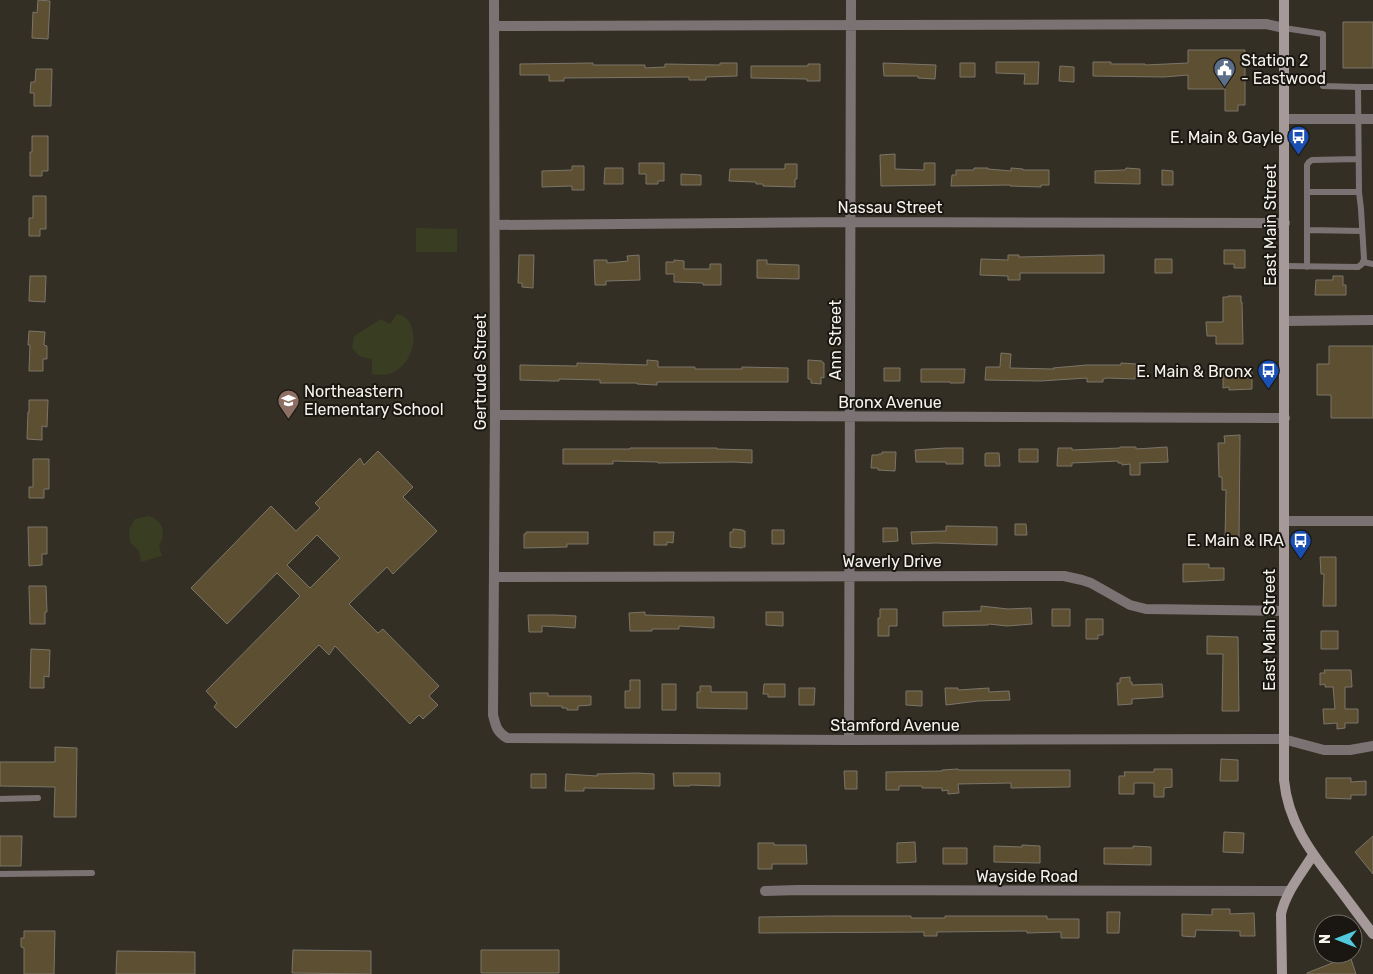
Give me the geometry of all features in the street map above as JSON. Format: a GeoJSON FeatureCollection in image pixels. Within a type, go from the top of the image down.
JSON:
{"type":"FeatureCollection","features":[{"type":"Feature","properties":{"kind":"street","name":"Gertrude Street"},"geometry":{"type":"LineString","coordinates":[[494,0],[495,416],[493,715],[500,734],[507,738]]}},
{"type":"Feature","properties":{"kind":"street","name":"Ann Street"},"geometry":{"type":"LineString","coordinates":[[849,740],[851,0]]}},
{"type":"Feature","properties":{"kind":"street","name":"East Main Street"},"geometry":{"type":"LineString","coordinates":[[1284,0],[1283,739],[1285,794],[1297,829],[1313,855],[1373,934]]}},
{"type":"Feature","properties":{"kind":"street"},"geometry":{"type":"LineString","coordinates":[[494,26],[1266,24],[1284,28]]}},
{"type":"Feature","properties":{"kind":"street"},"geometry":{"type":"LineString","coordinates":[[1285,119],[1373,119]]}},
{"type":"Feature","properties":{"kind":"street","name":"Nassau Street"},"geometry":{"type":"LineString","coordinates":[[495,224],[850,222],[1285,223]]}},
{"type":"Feature","properties":{"kind":"street"},"geometry":{"type":"LineString","coordinates":[[1285,321],[1373,320]]}},
{"type":"Feature","properties":{"kind":"street","name":"Bronx Avenue"},"geometry":{"type":"LineString","coordinates":[[495,416],[1284,418]]}},
{"type":"Feature","properties":{"kind":"street"},"geometry":{"type":"LineString","coordinates":[[1284,521],[1373,521]]}},
{"type":"Feature","properties":{"kind":"street","name":"Waverly Drive"},"geometry":{"type":"LineString","coordinates":[[494,577],[1064,576],[1091,583],[1130,604],[1146,609],[1284,611]]}},
{"type":"Feature","properties":{"kind":"street","name":"Stamford Avenue"},"geometry":{"type":"LineString","coordinates":[[507,738],[849,740],[1283,739],[1324,750],[1350,750],[1373,746]]}},
{"type":"Feature","properties":{"kind":"street"},"geometry":{"type":"LineString","coordinates":[[1282,974],[1282,906],[1289,891],[1313,855]]}},
{"type":"Feature","properties":{"kind":"street","name":"Wayside Road"},"geometry":{"type":"LineString","coordinates":[[765,891],[1289,891]]}},
{"type":"Feature","properties":{"kind":"lane"},"geometry":{"type":"LineString","coordinates":[[1284,28],[1323,34],[1323,86],[1373,87]]}},
{"type":"Feature","properties":{"kind":"lane"},"geometry":{"type":"LineString","coordinates":[[1285,266],[1358,267],[1363,262],[1358,159],[1358,87]]}},
{"type":"Feature","properties":{"kind":"lane"},"geometry":{"type":"LineString","coordinates":[[1307,266],[1308,162],[1312,160],[1358,159]]}},
{"type":"Feature","properties":{"kind":"lane"},"geometry":{"type":"LineString","coordinates":[[1307,192],[1359,192]]}},
{"type":"Feature","properties":{"kind":"lane"},"geometry":{"type":"LineString","coordinates":[[1307,230],[1362,231]]}},
{"type":"Feature","properties":{"kind":"lane"},"geometry":{"type":"LineString","coordinates":[[1363,262],[1373,264]]}},
{"type":"Feature","properties":{"kind":"lane"},"geometry":{"type":"LineString","coordinates":[[0,799],[38,798]]}},
{"type":"Feature","properties":{"kind":"lane"},"geometry":{"type":"LineString","coordinates":[[0,874],[92,873]]}},
{"type":"Feature","properties":{"kind":"green space"},"geometry":{"type":"Polygon","coordinates":[[[416,228],[457,229],[457,252],[416,252],[416,228]]]}},
{"type":"Feature","properties":{"kind":"green space"},"geometry":{"type":"Polygon","coordinates":[[[397,314],[406,318],[412,326],[412,349],[407,360],[399,369],[387,374],[372,374],[372,359],[359,356],[352,348],[354,336],[381,319],[390,324],[397,314]]]}},
{"type":"Feature","properties":{"kind":"green space"},"geometry":{"type":"Polygon","coordinates":[[[149,516],[158,521],[162,528],[163,537],[159,546],[162,556],[141,562],[139,551],[130,542],[129,530],[135,519],[149,516]]]}},
{"type":"Feature","properties":{"kind":"building"},"geometry":{"type":"Polygon","coordinates":[[[38,0],[50,1],[48,39],[32,38],[33,12],[37,13],[38,0]]]}},
{"type":"Feature","properties":{"kind":"building"},"geometry":{"type":"Polygon","coordinates":[[[1343,22],[1373,22],[1373,68],[1343,68],[1343,22]]]}},
{"type":"Feature","properties":{"kind":"building"},"geometry":{"type":"Polygon","coordinates":[[[1188,50],[1245,50],[1245,105],[1238,105],[1238,111],[1225,111],[1225,89],[1188,89],[1188,75],[1164,77],[1093,76],[1093,62],[1145,65],[1188,63],[1188,50]]]}},
{"type":"Feature","properties":{"kind":"building"},"geometry":{"type":"Polygon","coordinates":[[[996,62],[1039,62],[1038,84],[1024,84],[1025,74],[996,73],[996,62]]]}},
{"type":"Feature","properties":{"kind":"building"},"geometry":{"type":"Polygon","coordinates":[[[593,63],[593,65],[645,65],[645,68],[665,67],[665,64],[720,65],[720,63],[737,63],[737,76],[706,77],[706,80],[689,80],[689,77],[564,78],[564,81],[549,81],[549,75],[520,75],[520,64],[593,63]]]}},
{"type":"Feature","properties":{"kind":"building"},"geometry":{"type":"Polygon","coordinates":[[[883,63],[936,65],[935,79],[918,78],[918,76],[884,76],[883,63]]]}},
{"type":"Feature","properties":{"kind":"building"},"geometry":{"type":"Polygon","coordinates":[[[960,63],[975,63],[975,77],[960,77],[960,63]]]}},
{"type":"Feature","properties":{"kind":"building"},"geometry":{"type":"Polygon","coordinates":[[[808,64],[820,64],[820,81],[751,78],[751,66],[808,66],[808,64]]]}},
{"type":"Feature","properties":{"kind":"building"},"geometry":{"type":"Polygon","coordinates":[[[1060,66],[1074,67],[1074,82],[1059,81],[1060,66]]]}},
{"type":"Feature","properties":{"kind":"building"},"geometry":{"type":"Polygon","coordinates":[[[36,69],[52,69],[51,106],[34,106],[34,93],[30,93],[31,82],[35,82],[36,69]]]}},
{"type":"Feature","properties":{"kind":"building"},"geometry":{"type":"Polygon","coordinates":[[[32,136],[48,136],[48,171],[42,171],[42,176],[30,176],[32,136]]]}},
{"type":"Feature","properties":{"kind":"building"},"geometry":{"type":"Polygon","coordinates":[[[895,154],[895,169],[924,170],[924,163],[935,163],[935,185],[881,186],[880,155],[895,154]]]}},
{"type":"Feature","properties":{"kind":"building"},"geometry":{"type":"Polygon","coordinates":[[[639,163],[664,163],[664,181],[658,181],[658,184],[646,184],[646,174],[639,174],[639,163]]]}},
{"type":"Feature","properties":{"kind":"building"},"geometry":{"type":"Polygon","coordinates":[[[785,164],[797,164],[795,187],[763,186],[763,184],[756,184],[756,182],[729,181],[730,169],[784,169],[785,164]]]}},
{"type":"Feature","properties":{"kind":"building"},"geometry":{"type":"Polygon","coordinates":[[[572,166],[584,166],[584,190],[572,190],[572,186],[542,187],[542,171],[572,170],[572,166]]]}},
{"type":"Feature","properties":{"kind":"building"},"geometry":{"type":"Polygon","coordinates":[[[605,168],[623,168],[623,184],[604,184],[605,168]]]}},
{"type":"Feature","properties":{"kind":"building"},"geometry":{"type":"Polygon","coordinates":[[[974,168],[1011,171],[1011,168],[1049,170],[1049,185],[1041,185],[1041,187],[1010,185],[951,186],[952,175],[956,175],[956,170],[974,170],[974,168]]]}},
{"type":"Feature","properties":{"kind":"building"},"geometry":{"type":"Polygon","coordinates":[[[1126,168],[1140,169],[1140,184],[1095,183],[1095,171],[1125,170],[1126,168]]]}},
{"type":"Feature","properties":{"kind":"building"},"geometry":{"type":"Polygon","coordinates":[[[1162,170],[1173,171],[1173,185],[1162,185],[1162,170]]]}},
{"type":"Feature","properties":{"kind":"building"},"geometry":{"type":"Polygon","coordinates":[[[681,174],[701,175],[701,185],[681,185],[681,174]]]}},
{"type":"Feature","properties":{"kind":"building"},"geometry":{"type":"Polygon","coordinates":[[[33,196],[46,196],[46,229],[40,229],[40,236],[29,236],[29,218],[33,218],[33,196]]]}},
{"type":"Feature","properties":{"kind":"building"},"geometry":{"type":"Polygon","coordinates":[[[1224,250],[1245,250],[1245,268],[1234,268],[1234,264],[1224,264],[1224,250]]]}},
{"type":"Feature","properties":{"kind":"building"},"geometry":{"type":"Polygon","coordinates":[[[519,255],[534,255],[533,288],[522,287],[522,283],[518,283],[519,255]]]}},
{"type":"Feature","properties":{"kind":"building"},"geometry":{"type":"Polygon","coordinates":[[[639,255],[640,280],[606,281],[606,285],[595,285],[594,260],[607,260],[607,263],[628,261],[627,256],[639,255]]]}},
{"type":"Feature","properties":{"kind":"building"},"geometry":{"type":"Polygon","coordinates":[[[1008,255],[1019,255],[1019,257],[1104,255],[1104,273],[1020,273],[1020,280],[1008,280],[1008,276],[980,275],[981,259],[1008,260],[1008,255]]]}},
{"type":"Feature","properties":{"kind":"building"},"geometry":{"type":"Polygon","coordinates":[[[1155,259],[1172,259],[1172,273],[1155,273],[1155,259]]]}},
{"type":"Feature","properties":{"kind":"building"},"geometry":{"type":"Polygon","coordinates":[[[674,260],[684,261],[684,269],[710,269],[710,264],[721,264],[721,285],[674,282],[674,274],[666,274],[666,262],[674,262],[674,260]]]}},
{"type":"Feature","properties":{"kind":"building"},"geometry":{"type":"Polygon","coordinates":[[[757,260],[767,260],[767,264],[799,265],[799,279],[757,278],[757,260]]]}},
{"type":"Feature","properties":{"kind":"building"},"geometry":{"type":"Polygon","coordinates":[[[30,276],[46,276],[45,302],[29,301],[30,276]]]}},
{"type":"Feature","properties":{"kind":"building"},"geometry":{"type":"Polygon","coordinates":[[[1333,276],[1343,276],[1343,285],[1346,285],[1346,295],[1315,295],[1316,280],[1333,280],[1333,276]]]}},
{"type":"Feature","properties":{"kind":"building"},"geometry":{"type":"Polygon","coordinates":[[[1241,296],[1243,344],[1216,344],[1216,336],[1207,336],[1206,322],[1223,322],[1223,297],[1241,296]]]}},
{"type":"Feature","properties":{"kind":"building"},"geometry":{"type":"Polygon","coordinates":[[[29,331],[45,332],[44,345],[47,346],[47,359],[43,359],[43,371],[29,371],[29,331]]]}},
{"type":"Feature","properties":{"kind":"building"},"geometry":{"type":"Polygon","coordinates":[[[1329,346],[1373,346],[1373,418],[1331,418],[1331,395],[1317,395],[1317,364],[1329,364],[1329,346]]]}},
{"type":"Feature","properties":{"kind":"building"},"geometry":{"type":"Polygon","coordinates":[[[1001,353],[1011,354],[1010,368],[1054,369],[1087,365],[1136,364],[1135,379],[1107,378],[1103,379],[1103,382],[1087,382],[1087,378],[1040,381],[985,380],[986,367],[1000,367],[1001,353]]]}},
{"type":"Feature","properties":{"kind":"building"},"geometry":{"type":"Polygon","coordinates":[[[647,360],[658,361],[658,367],[695,367],[695,369],[788,368],[788,382],[657,382],[657,385],[600,383],[600,380],[520,380],[520,365],[577,366],[577,363],[647,365],[647,360]]]}},
{"type":"Feature","properties":{"kind":"building"},"geometry":{"type":"Polygon","coordinates":[[[808,360],[822,361],[824,363],[824,378],[821,377],[821,384],[811,383],[811,379],[808,379],[808,360]]]}},
{"type":"Feature","properties":{"kind":"building"},"geometry":{"type":"Polygon","coordinates":[[[884,368],[900,368],[900,381],[884,381],[884,368]]]}},
{"type":"Feature","properties":{"kind":"building"},"geometry":{"type":"Polygon","coordinates":[[[921,369],[965,369],[964,383],[921,382],[921,369]]]}},
{"type":"Feature","properties":{"kind":"building"},"geometry":{"type":"Polygon","coordinates":[[[1223,372],[1252,372],[1252,389],[1229,390],[1229,387],[1223,388],[1223,372]]]}},
{"type":"Feature","properties":{"kind":"building"},"geometry":{"type":"Polygon","coordinates":[[[29,400],[48,400],[47,427],[42,426],[42,440],[27,439],[29,400]]]}},
{"type":"Feature","properties":{"kind":"building"},"geometry":{"type":"Polygon","coordinates":[[[1240,435],[1239,544],[1227,544],[1228,540],[1225,540],[1226,490],[1222,490],[1222,477],[1219,477],[1218,443],[1225,443],[1224,436],[1240,435]]]}},
{"type":"Feature","properties":{"kind":"building"},"geometry":{"type":"Polygon","coordinates":[[[1136,447],[1136,449],[1167,447],[1168,462],[1140,463],[1140,475],[1130,475],[1130,464],[1122,465],[1118,461],[1072,463],[1072,466],[1057,466],[1058,448],[1072,448],[1072,450],[1136,447]]]}},
{"type":"Feature","properties":{"kind":"building"},"geometry":{"type":"Polygon","coordinates":[[[963,448],[963,464],[916,462],[915,450],[963,448]]]}},
{"type":"Feature","properties":{"kind":"building"},"geometry":{"type":"Polygon","coordinates":[[[563,449],[752,450],[752,463],[613,461],[613,464],[563,464],[563,449]]]}},
{"type":"Feature","properties":{"kind":"building"},"geometry":{"type":"Polygon","coordinates":[[[1019,449],[1038,449],[1038,462],[1019,462],[1019,449]]]}},
{"type":"Feature","properties":{"kind":"building"},"geometry":{"type":"Polygon","coordinates":[[[378,451],[413,487],[403,497],[437,531],[393,574],[387,567],[349,604],[378,633],[383,629],[439,686],[429,696],[438,705],[423,719],[419,715],[410,724],[335,646],[329,655],[319,645],[236,728],[214,707],[217,703],[206,691],[300,596],[277,573],[227,624],[191,588],[271,506],[296,531],[320,508],[315,503],[360,458],[364,465],[378,451]],[[317,535],[287,565],[310,588],[340,558],[317,535]]]}},
{"type":"Feature","properties":{"kind":"building"},"geometry":{"type":"Polygon","coordinates":[[[882,452],[896,452],[895,471],[871,468],[872,455],[882,454],[882,452]]]}},
{"type":"Feature","properties":{"kind":"building"},"geometry":{"type":"Polygon","coordinates":[[[986,453],[999,453],[1000,466],[985,466],[986,453]]]}},
{"type":"Feature","properties":{"kind":"building"},"geometry":{"type":"Polygon","coordinates":[[[33,459],[49,459],[49,489],[44,489],[44,498],[29,498],[29,487],[33,487],[33,459]]]}},
{"type":"Feature","properties":{"kind":"building"},"geometry":{"type":"Polygon","coordinates":[[[1015,524],[1026,524],[1027,535],[1015,535],[1015,524]]]}},
{"type":"Feature","properties":{"kind":"building"},"geometry":{"type":"Polygon","coordinates":[[[946,526],[997,527],[997,545],[912,544],[911,532],[946,531],[946,526]]]}},
{"type":"Feature","properties":{"kind":"building"},"geometry":{"type":"Polygon","coordinates":[[[28,527],[47,527],[47,554],[42,554],[42,565],[29,566],[28,527]]]}},
{"type":"Feature","properties":{"kind":"building"},"geometry":{"type":"Polygon","coordinates":[[[883,528],[897,528],[898,541],[883,542],[883,528]]]}},
{"type":"Feature","properties":{"kind":"building"},"geometry":{"type":"Polygon","coordinates":[[[733,529],[745,531],[745,547],[730,547],[730,532],[733,532],[733,529]]]}},
{"type":"Feature","properties":{"kind":"building"},"geometry":{"type":"Polygon","coordinates":[[[772,530],[784,530],[784,544],[772,544],[772,530]]]}},
{"type":"Feature","properties":{"kind":"building"},"geometry":{"type":"Polygon","coordinates":[[[526,532],[588,532],[588,544],[567,544],[567,547],[524,548],[524,534],[526,532]]]}},
{"type":"Feature","properties":{"kind":"building"},"geometry":{"type":"Polygon","coordinates":[[[654,532],[674,532],[673,543],[667,542],[667,545],[654,545],[654,532]]]}},
{"type":"Feature","properties":{"kind":"building"},"geometry":{"type":"Polygon","coordinates":[[[1320,557],[1336,557],[1336,606],[1323,606],[1324,574],[1321,574],[1320,557]]]}},
{"type":"Feature","properties":{"kind":"building"},"geometry":{"type":"Polygon","coordinates":[[[1183,564],[1209,564],[1209,568],[1224,568],[1224,580],[1183,582],[1183,564]]]}},
{"type":"Feature","properties":{"kind":"building"},"geometry":{"type":"Polygon","coordinates":[[[29,586],[46,586],[47,612],[45,612],[45,624],[30,624],[29,586]]]}},
{"type":"Feature","properties":{"kind":"building"},"geometry":{"type":"Polygon","coordinates":[[[981,606],[1008,609],[1031,608],[1032,624],[943,626],[943,612],[981,611],[981,606]]]}},
{"type":"Feature","properties":{"kind":"building"},"geometry":{"type":"Polygon","coordinates":[[[880,609],[897,609],[897,626],[889,626],[889,636],[878,636],[880,609]]]}},
{"type":"Feature","properties":{"kind":"building"},"geometry":{"type":"Polygon","coordinates":[[[1052,609],[1070,609],[1070,626],[1052,626],[1052,609]]]}},
{"type":"Feature","properties":{"kind":"building"},"geometry":{"type":"Polygon","coordinates":[[[645,612],[645,615],[714,617],[714,628],[679,626],[679,629],[630,631],[629,613],[645,612]]]}},
{"type":"Feature","properties":{"kind":"building"},"geometry":{"type":"Polygon","coordinates":[[[766,612],[783,612],[783,626],[766,625],[766,612]]]}},
{"type":"Feature","properties":{"kind":"building"},"geometry":{"type":"Polygon","coordinates":[[[528,615],[576,616],[575,628],[542,626],[542,632],[529,632],[528,615]]]}},
{"type":"Feature","properties":{"kind":"building"},"geometry":{"type":"Polygon","coordinates":[[[1086,619],[1103,619],[1103,635],[1098,635],[1098,639],[1086,639],[1086,619]]]}},
{"type":"Feature","properties":{"kind":"building"},"geometry":{"type":"Polygon","coordinates":[[[1321,631],[1338,631],[1338,649],[1321,649],[1321,631]]]}},
{"type":"Feature","properties":{"kind":"building"},"geometry":{"type":"Polygon","coordinates":[[[1207,636],[1238,637],[1239,711],[1222,711],[1223,654],[1207,654],[1207,636]]]}},
{"type":"Feature","properties":{"kind":"building"},"geometry":{"type":"Polygon","coordinates":[[[31,649],[50,650],[49,677],[44,676],[44,688],[30,688],[31,649]]]}},
{"type":"Feature","properties":{"kind":"building"},"geometry":{"type":"Polygon","coordinates":[[[1324,670],[1351,670],[1352,687],[1345,687],[1345,709],[1358,709],[1358,723],[1345,723],[1345,728],[1337,729],[1337,723],[1324,724],[1323,709],[1335,709],[1333,687],[1325,687],[1325,684],[1320,685],[1320,673],[1325,673],[1324,670]]]}},
{"type":"Feature","properties":{"kind":"building"},"geometry":{"type":"Polygon","coordinates":[[[1130,677],[1132,685],[1162,684],[1163,697],[1132,699],[1132,704],[1118,705],[1117,683],[1120,683],[1120,678],[1130,677]]]}},
{"type":"Feature","properties":{"kind":"building"},"geometry":{"type":"Polygon","coordinates":[[[630,680],[640,680],[640,708],[625,708],[625,691],[630,691],[630,680]]]}},
{"type":"Feature","properties":{"kind":"building"},"geometry":{"type":"Polygon","coordinates":[[[662,684],[676,684],[676,710],[662,710],[662,684]]]}},
{"type":"Feature","properties":{"kind":"building"},"geometry":{"type":"Polygon","coordinates":[[[764,684],[785,684],[785,697],[768,697],[768,694],[763,694],[764,684]]]}},
{"type":"Feature","properties":{"kind":"building"},"geometry":{"type":"Polygon","coordinates":[[[700,686],[711,686],[711,692],[747,692],[747,709],[697,708],[697,692],[700,692],[700,686]]]}},
{"type":"Feature","properties":{"kind":"building"},"geometry":{"type":"Polygon","coordinates":[[[799,688],[815,688],[814,705],[799,705],[799,688]]]}},
{"type":"Feature","properties":{"kind":"building"},"geometry":{"type":"Polygon","coordinates":[[[945,688],[958,688],[958,690],[989,688],[989,692],[1009,691],[1010,700],[946,705],[945,688]]]}},
{"type":"Feature","properties":{"kind":"building"},"geometry":{"type":"Polygon","coordinates":[[[906,691],[922,691],[922,706],[906,705],[906,691]]]}},
{"type":"Feature","properties":{"kind":"building"},"geometry":{"type":"Polygon","coordinates":[[[530,693],[548,693],[548,696],[591,696],[591,705],[578,706],[578,710],[567,710],[567,708],[562,708],[562,706],[531,706],[530,693]]]}},
{"type":"Feature","properties":{"kind":"building"},"geometry":{"type":"Polygon","coordinates":[[[55,747],[77,748],[76,817],[54,817],[55,787],[0,786],[0,762],[55,762],[55,747]]]}},
{"type":"Feature","properties":{"kind":"building"},"geometry":{"type":"Polygon","coordinates":[[[1221,759],[1238,760],[1238,781],[1220,781],[1221,759]]]}},
{"type":"Feature","properties":{"kind":"building"},"geometry":{"type":"Polygon","coordinates":[[[958,769],[1070,770],[1070,787],[1011,788],[1011,783],[958,784],[959,793],[948,794],[948,790],[942,791],[942,788],[922,788],[922,786],[899,786],[899,790],[886,790],[886,772],[958,769]]]}},
{"type":"Feature","properties":{"kind":"building"},"geometry":{"type":"Polygon","coordinates":[[[1154,769],[1172,769],[1172,787],[1164,788],[1164,797],[1154,797],[1154,783],[1134,783],[1134,794],[1119,794],[1119,776],[1125,776],[1124,772],[1154,772],[1154,769]]]}},
{"type":"Feature","properties":{"kind":"building"},"geometry":{"type":"Polygon","coordinates":[[[844,771],[857,771],[857,789],[845,789],[844,771]]]}},
{"type":"Feature","properties":{"kind":"building"},"geometry":{"type":"Polygon","coordinates":[[[673,773],[720,773],[720,786],[674,786],[673,773]]]}},
{"type":"Feature","properties":{"kind":"building"},"geometry":{"type":"Polygon","coordinates":[[[531,774],[546,774],[546,788],[531,788],[531,774]]]}},
{"type":"Feature","properties":{"kind":"building"},"geometry":{"type":"Polygon","coordinates":[[[566,774],[597,776],[597,774],[654,774],[654,789],[584,788],[584,791],[565,791],[566,774]]]}},
{"type":"Feature","properties":{"kind":"building"},"geometry":{"type":"Polygon","coordinates":[[[1326,778],[1351,778],[1351,782],[1366,781],[1366,795],[1351,795],[1351,799],[1326,798],[1326,778]]]}},
{"type":"Feature","properties":{"kind":"building"},"geometry":{"type":"Polygon","coordinates":[[[1224,832],[1244,833],[1243,853],[1223,852],[1224,832]]]}},
{"type":"Feature","properties":{"kind":"building"},"geometry":{"type":"Polygon","coordinates":[[[0,836],[22,836],[21,866],[0,866],[0,836]]]}},
{"type":"Feature","properties":{"kind":"building"},"geometry":{"type":"Polygon","coordinates":[[[1373,836],[1373,874],[1355,852],[1373,836]]]}},
{"type":"Feature","properties":{"kind":"building"},"geometry":{"type":"Polygon","coordinates":[[[915,842],[916,862],[897,863],[897,843],[915,842]]]}},
{"type":"Feature","properties":{"kind":"building"},"geometry":{"type":"Polygon","coordinates":[[[758,843],[806,845],[807,864],[772,864],[772,869],[758,869],[758,843]]]}},
{"type":"Feature","properties":{"kind":"building"},"geometry":{"type":"Polygon","coordinates":[[[1022,845],[1040,846],[1040,863],[994,862],[994,846],[1022,847],[1022,845]]]}},
{"type":"Feature","properties":{"kind":"building"},"geometry":{"type":"Polygon","coordinates":[[[1133,846],[1151,847],[1151,865],[1104,864],[1104,848],[1133,848],[1133,846]]]}},
{"type":"Feature","properties":{"kind":"building"},"geometry":{"type":"Polygon","coordinates":[[[943,848],[967,848],[967,864],[943,864],[943,848]]]}},
{"type":"Feature","properties":{"kind":"building"},"geometry":{"type":"Polygon","coordinates":[[[1212,909],[1230,909],[1230,914],[1254,913],[1255,936],[1240,936],[1240,931],[1196,930],[1195,937],[1182,936],[1182,914],[1212,915],[1212,909]]]}},
{"type":"Feature","properties":{"kind":"building"},"geometry":{"type":"Polygon","coordinates":[[[1107,912],[1120,912],[1119,933],[1107,933],[1107,912]]]}},
{"type":"Feature","properties":{"kind":"building"},"geometry":{"type":"Polygon","coordinates":[[[945,916],[1047,916],[1047,919],[1079,919],[1079,938],[1061,938],[1061,932],[1027,933],[1027,931],[937,932],[937,936],[924,936],[924,932],[759,933],[759,917],[945,918],[945,916]]]}},
{"type":"Feature","properties":{"kind":"building"},"geometry":{"type":"Polygon","coordinates":[[[24,931],[55,931],[54,974],[24,974],[24,948],[21,947],[21,938],[24,938],[24,931]]]}},
{"type":"Feature","properties":{"kind":"building"},"geometry":{"type":"Polygon","coordinates":[[[293,950],[371,951],[371,974],[292,973],[293,950]]]}},
{"type":"Feature","properties":{"kind":"building"},"geometry":{"type":"Polygon","coordinates":[[[481,950],[559,950],[559,973],[481,973],[481,950]]]}},
{"type":"Feature","properties":{"kind":"building"},"geometry":{"type":"Polygon","coordinates":[[[117,951],[195,952],[195,974],[116,974],[117,951]]]}},
{"type":"Feature","properties":{"kind":"building"},"geometry":{"type":"Polygon","coordinates":[[[1330,964],[1353,964],[1356,974],[1307,974],[1330,964]]]}},
{"type":"Feature","properties":{"kind":"place","name":"Station 2 - Eastwood"},"geometry":{"type":"Point","coordinates":[1225,88]}},
{"type":"Feature","properties":{"kind":"place","name":"E. Main & Gayle"},"geometry":{"type":"Point","coordinates":[1299,156]}},
{"type":"Feature","properties":{"kind":"place","name":"E. Main & Bronx"},"geometry":{"type":"Point","coordinates":[1268,390]}},
{"type":"Feature","properties":{"kind":"place","name":"Northeastern Elementary School"},"geometry":{"type":"Point","coordinates":[288,419]}},
{"type":"Feature","properties":{"kind":"place","name":"E. Main & IRA"},"geometry":{"type":"Point","coordinates":[1300,559]}}]}
